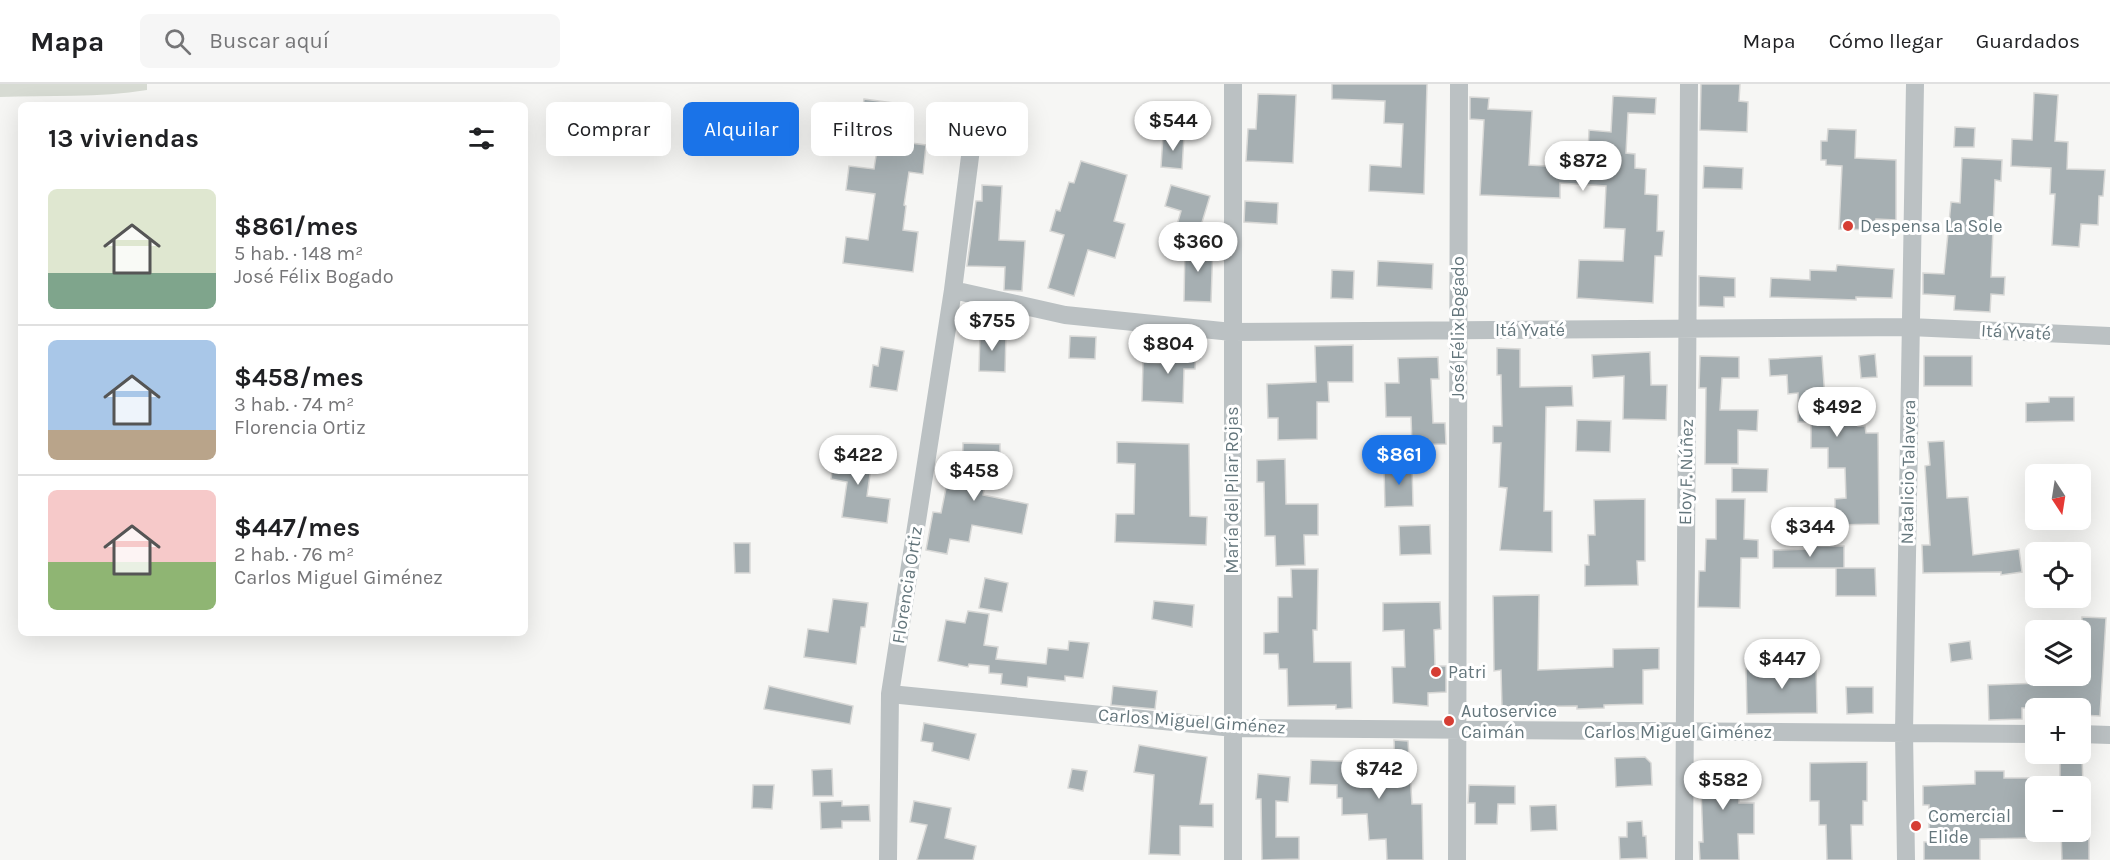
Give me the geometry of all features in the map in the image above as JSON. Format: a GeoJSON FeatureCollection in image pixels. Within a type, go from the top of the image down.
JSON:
{"type":"FeatureCollection","features":[{"type":"Feature","properties":{"kind":"street","name":"María del Pilar Rojas"},"geometry":{"type":"LineString","coordinates":[[1233,84],[1233,860]]}},
{"type":"Feature","properties":{"kind":"street","name":"José Félix Bogado"},"geometry":{"type":"LineString","coordinates":[[1457,860],[1457,330],[1460,84]]}},
{"type":"Feature","properties":{"kind":"street","name":"Eloy F. Núñez"},"geometry":{"type":"LineString","coordinates":[[1684,860],[1689,84]]}},
{"type":"Feature","properties":{"kind":"street","name":"Natalicio Talavera"},"geometry":{"type":"LineString","coordinates":[[1906,860],[1904,732],[1915,84]]}},
{"type":"Feature","properties":{"kind":"street","name":"Florencia Ortiz"},"geometry":{"type":"LineString","coordinates":[[888,860],[890,693],[953,290],[970,156]]}},
{"type":"Feature","properties":{"kind":"street","name":"Itá Yvaté"},"geometry":{"type":"LineString","coordinates":[[953,290],[1065,315],[1232,332],[1910,327],[2110,336]]}},
{"type":"Feature","properties":{"kind":"street","name":"Carlos Miguel Giménez"},"geometry":{"type":"LineString","coordinates":[[890,693],[1234,728],[2025,734]]}},
{"type":"Feature","properties":{"kind":"street"},"geometry":{"type":"LineString","coordinates":[[2091,735],[2110,735]]}},
{"type":"Feature","properties":{"kind":"shaded area"},"geometry":{"type":"Polygon","coordinates":[[[0,84],[147,84],[147,90],[92,95],[0,97],[0,84]]]}},
{"type":"Feature","properties":{"kind":"building"},"geometry":{"type":"Polygon","coordinates":[[[1332,84],[1427,84],[1424,194],[1369,191],[1370,165],[1401,167],[1403,124],[1384,123],[1385,101],[1332,99],[1332,84]]]}},
{"type":"Feature","properties":{"kind":"building"},"geometry":{"type":"Polygon","coordinates":[[[1701,84],[1740,84],[1739,101],[1748,102],[1747,132],[1700,130],[1701,84]]]}},
{"type":"Feature","properties":{"kind":"building"},"geometry":{"type":"Polygon","coordinates":[[[2034,93],[2058,95],[2055,141],[2068,142],[2067,169],[2105,170],[2103,196],[2099,196],[2098,225],[2081,224],[2079,247],[2052,245],[2055,194],[2050,194],[2051,168],[2011,166],[2012,139],[2032,140],[2034,93]]]}},
{"type":"Feature","properties":{"kind":"building"},"geometry":{"type":"Polygon","coordinates":[[[1258,94],[1296,95],[1293,163],[1246,161],[1248,129],[1256,129],[1258,94]]]}},
{"type":"Feature","properties":{"kind":"building"},"geometry":{"type":"Polygon","coordinates":[[[1613,96],[1656,98],[1655,114],[1628,113],[1626,153],[1635,154],[1635,168],[1646,169],[1645,194],[1658,195],[1657,231],[1664,231],[1662,256],[1655,256],[1653,303],[1577,298],[1579,260],[1623,261],[1625,229],[1604,228],[1606,186],[1560,183],[1560,198],[1480,195],[1484,120],[1470,119],[1470,97],[1489,98],[1488,109],[1532,111],[1529,165],[1565,167],[1575,165],[1576,155],[1588,155],[1589,130],[1611,132],[1613,96]]]}},
{"type":"Feature","properties":{"kind":"building"},"geometry":{"type":"Polygon","coordinates":[[[864,99],[886,102],[864,102],[864,99]]]}},
{"type":"Feature","properties":{"kind":"building"},"geometry":{"type":"Polygon","coordinates":[[[1955,127],[1975,128],[1974,147],[1954,147],[1955,127]]]}},
{"type":"Feature","properties":{"kind":"building"},"geometry":{"type":"Polygon","coordinates":[[[1828,129],[1856,130],[1855,158],[1896,160],[1896,220],[1876,219],[1876,230],[1839,229],[1842,166],[1826,165],[1826,160],[1821,160],[1821,141],[1827,141],[1828,129]]]}},
{"type":"Feature","properties":{"kind":"building"},"geometry":{"type":"Polygon","coordinates":[[[1163,135],[1184,136],[1182,169],[1161,167],[1163,135]]]}},
{"type":"Feature","properties":{"kind":"building"},"geometry":{"type":"Polygon","coordinates":[[[914,143],[926,145],[923,174],[909,172],[904,205],[906,206],[903,230],[918,232],[913,272],[843,263],[846,237],[868,240],[875,194],[846,190],[849,166],[874,169],[876,156],[914,156],[914,143]]]}},
{"type":"Feature","properties":{"kind":"building"},"geometry":{"type":"Polygon","coordinates":[[[1962,158],[2002,160],[2001,181],[1995,180],[1991,277],[2005,277],[2004,295],[1991,294],[1990,312],[1954,310],[1955,296],[1923,294],[1923,273],[1944,274],[1951,202],[1960,203],[1962,158]]]}},
{"type":"Feature","properties":{"kind":"building"},"geometry":{"type":"Polygon","coordinates":[[[1081,161],[1127,175],[1114,221],[1125,224],[1115,258],[1088,250],[1074,296],[1048,288],[1064,235],[1050,231],[1056,210],[1060,211],[1069,182],[1074,183],[1081,161]]]}},
{"type":"Feature","properties":{"kind":"building"},"geometry":{"type":"Polygon","coordinates":[[[1704,166],[1743,168],[1742,189],[1703,188],[1704,166]]]}},
{"type":"Feature","properties":{"kind":"building"},"geometry":{"type":"Polygon","coordinates":[[[982,185],[1002,186],[999,240],[1025,241],[1022,291],[1004,290],[1005,267],[967,266],[976,201],[982,201],[982,185]]]}},
{"type":"Feature","properties":{"kind":"building"},"geometry":{"type":"Polygon","coordinates":[[[1171,185],[1210,196],[1196,242],[1174,235],[1181,211],[1165,206],[1171,185]]]}},
{"type":"Feature","properties":{"kind":"building"},"geometry":{"type":"Polygon","coordinates":[[[1245,201],[1278,203],[1277,224],[1244,222],[1245,201]]]}},
{"type":"Feature","properties":{"kind":"building"},"geometry":{"type":"Polygon","coordinates":[[[1185,244],[1213,245],[1211,302],[1184,301],[1185,244]]]}},
{"type":"Feature","properties":{"kind":"building"},"geometry":{"type":"Polygon","coordinates":[[[1378,261],[1433,264],[1432,289],[1377,286],[1378,261]]]}},
{"type":"Feature","properties":{"kind":"building"},"geometry":{"type":"Polygon","coordinates":[[[1837,265],[1894,269],[1892,298],[1856,297],[1856,300],[1770,297],[1771,278],[1810,280],[1810,270],[1836,271],[1837,265]]]}},
{"type":"Feature","properties":{"kind":"building"},"geometry":{"type":"Polygon","coordinates":[[[1332,270],[1354,271],[1353,299],[1331,298],[1332,270]]]}},
{"type":"Feature","properties":{"kind":"building"},"geometry":{"type":"Polygon","coordinates":[[[1699,276],[1735,278],[1735,297],[1724,297],[1724,307],[1699,306],[1699,276]]]}},
{"type":"Feature","properties":{"kind":"building"},"geometry":{"type":"Polygon","coordinates":[[[980,331],[1006,332],[1005,372],[979,371],[980,331]]]}},
{"type":"Feature","properties":{"kind":"building"},"geometry":{"type":"Polygon","coordinates":[[[1070,336],[1096,337],[1095,359],[1069,358],[1070,336]]]}},
{"type":"Feature","properties":{"kind":"building"},"geometry":{"type":"Polygon","coordinates":[[[1353,345],[1353,382],[1328,382],[1329,402],[1317,402],[1317,439],[1278,440],[1278,418],[1268,418],[1267,384],[1316,382],[1315,346],[1353,345]]]}},
{"type":"Feature","properties":{"kind":"building"},"geometry":{"type":"Polygon","coordinates":[[[1162,346],[1196,347],[1195,369],[1184,369],[1183,403],[1142,401],[1143,362],[1161,363],[1162,346]]]}},
{"type":"Feature","properties":{"kind":"building"},"geometry":{"type":"Polygon","coordinates":[[[881,347],[904,351],[897,391],[870,387],[873,365],[878,366],[881,347]]]}},
{"type":"Feature","properties":{"kind":"building"},"geometry":{"type":"Polygon","coordinates":[[[1497,348],[1520,349],[1520,387],[1572,386],[1573,406],[1546,407],[1544,511],[1552,511],[1552,552],[1500,550],[1507,488],[1499,487],[1501,443],[1493,443],[1493,426],[1502,426],[1501,375],[1497,375],[1497,348]]]}},
{"type":"Feature","properties":{"kind":"building"},"geometry":{"type":"Polygon","coordinates":[[[1650,352],[1651,385],[1667,385],[1666,420],[1623,419],[1624,376],[1593,378],[1592,355],[1650,352]]]}},
{"type":"Feature","properties":{"kind":"building"},"geometry":{"type":"Polygon","coordinates":[[[1875,354],[1877,377],[1861,378],[1859,356],[1875,354]]]}},
{"type":"Feature","properties":{"kind":"building"},"geometry":{"type":"Polygon","coordinates":[[[1700,356],[1739,357],[1739,378],[1722,378],[1720,410],[1758,410],[1757,431],[1738,430],[1738,464],[1705,464],[1706,388],[1699,388],[1700,356]]]}},
{"type":"Feature","properties":{"kind":"building"},"geometry":{"type":"Polygon","coordinates":[[[1822,356],[1825,398],[1858,398],[1858,426],[1865,426],[1866,433],[1878,433],[1879,524],[1835,525],[1835,499],[1846,498],[1845,468],[1828,468],[1828,448],[1811,448],[1811,422],[1798,422],[1798,393],[1788,394],[1787,375],[1770,376],[1769,359],[1822,356]]]}},
{"type":"Feature","properties":{"kind":"building"},"geometry":{"type":"Polygon","coordinates":[[[1924,356],[1972,356],[1972,386],[1924,386],[1924,356]]]}},
{"type":"Feature","properties":{"kind":"building"},"geometry":{"type":"Polygon","coordinates":[[[1438,357],[1439,379],[1431,379],[1433,423],[1445,423],[1446,444],[1412,445],[1411,417],[1386,417],[1385,383],[1399,383],[1398,358],[1438,357]]]}},
{"type":"Feature","properties":{"kind":"building"},"geometry":{"type":"Polygon","coordinates":[[[2049,397],[2074,397],[2074,421],[2026,422],[2026,403],[2049,402],[2049,397]]]}},
{"type":"Feature","properties":{"kind":"building"},"geometry":{"type":"Polygon","coordinates":[[[1577,420],[1611,421],[1610,452],[1576,451],[1577,420]]]}},
{"type":"Feature","properties":{"kind":"building"},"geometry":{"type":"Polygon","coordinates":[[[1944,441],[1947,498],[1968,497],[1973,555],[2019,549],[2022,572],[2001,575],[2001,572],[1923,573],[1922,545],[1930,545],[1925,466],[1930,465],[1928,442],[1944,441]]]}},
{"type":"Feature","properties":{"kind":"building"},"geometry":{"type":"Polygon","coordinates":[[[1117,442],[1189,444],[1190,516],[1207,517],[1206,545],[1115,542],[1116,514],[1134,514],[1135,464],[1117,463],[1117,442]]]}},
{"type":"Feature","properties":{"kind":"building"},"geometry":{"type":"Polygon","coordinates":[[[963,443],[1000,444],[1000,463],[990,463],[983,495],[1028,504],[1022,534],[972,525],[969,542],[950,539],[947,554],[926,550],[933,512],[941,513],[948,478],[962,480],[963,443]]]}},
{"type":"Feature","properties":{"kind":"building"},"geometry":{"type":"Polygon","coordinates":[[[835,448],[873,453],[867,496],[890,499],[887,523],[842,517],[847,482],[831,479],[835,448]]]}},
{"type":"Feature","properties":{"kind":"building"},"geometry":{"type":"Polygon","coordinates":[[[1285,459],[1286,504],[1318,504],[1318,535],[1304,535],[1305,565],[1276,566],[1275,536],[1265,536],[1264,482],[1257,482],[1257,460],[1285,459]]]}},
{"type":"Feature","properties":{"kind":"building"},"geometry":{"type":"Polygon","coordinates":[[[1412,466],[1413,506],[1385,507],[1384,467],[1412,466]]]}},
{"type":"Feature","properties":{"kind":"building"},"geometry":{"type":"Polygon","coordinates":[[[1732,468],[1768,469],[1767,492],[1732,492],[1732,468]]]}},
{"type":"Feature","properties":{"kind":"building"},"geometry":{"type":"Polygon","coordinates":[[[1645,499],[1645,561],[1637,561],[1638,585],[1585,586],[1585,565],[1589,565],[1588,535],[1595,535],[1594,500],[1645,499]]]}},
{"type":"Feature","properties":{"kind":"building"},"geometry":{"type":"Polygon","coordinates":[[[1716,499],[1745,499],[1744,539],[1758,540],[1758,558],[1741,558],[1740,608],[1698,607],[1699,571],[1705,571],[1706,539],[1716,539],[1716,499]]]}},
{"type":"Feature","properties":{"kind":"building"},"geometry":{"type":"Polygon","coordinates":[[[1430,525],[1431,554],[1400,555],[1399,526],[1430,525]]]}},
{"type":"Feature","properties":{"kind":"building"},"geometry":{"type":"Polygon","coordinates":[[[734,543],[750,543],[750,573],[735,573],[734,543]]]}},
{"type":"Feature","properties":{"kind":"building"},"geometry":{"type":"Polygon","coordinates":[[[1813,546],[1844,546],[1844,568],[1773,568],[1773,550],[1813,549],[1813,546]]]}},
{"type":"Feature","properties":{"kind":"building"},"geometry":{"type":"Polygon","coordinates":[[[1836,568],[1875,568],[1876,596],[1836,596],[1836,568]]]}},
{"type":"Feature","properties":{"kind":"building"},"geometry":{"type":"Polygon","coordinates":[[[1291,569],[1318,569],[1317,630],[1313,630],[1314,662],[1351,662],[1352,708],[1336,709],[1336,705],[1288,706],[1287,669],[1279,669],[1278,654],[1264,654],[1264,633],[1278,632],[1278,597],[1292,597],[1291,569]]]}},
{"type":"Feature","properties":{"kind":"building"},"geometry":{"type":"Polygon","coordinates":[[[985,578],[1008,583],[1002,612],[979,608],[985,578]]]}},
{"type":"Feature","properties":{"kind":"building"},"geometry":{"type":"Polygon","coordinates":[[[1539,595],[1538,670],[1613,667],[1613,649],[1659,648],[1659,669],[1643,670],[1643,704],[1604,705],[1604,708],[1577,709],[1577,706],[1502,707],[1501,670],[1494,671],[1493,596],[1539,595]]]}},
{"type":"Feature","properties":{"kind":"building"},"geometry":{"type":"Polygon","coordinates":[[[833,599],[868,603],[865,627],[861,627],[856,664],[804,657],[808,629],[828,632],[833,599]]]}},
{"type":"Feature","properties":{"kind":"building"},"geometry":{"type":"Polygon","coordinates":[[[1154,601],[1194,605],[1192,627],[1152,619],[1154,601]]]}},
{"type":"Feature","properties":{"kind":"building"},"geometry":{"type":"Polygon","coordinates":[[[1440,602],[1441,629],[1434,630],[1435,666],[1446,666],[1446,692],[1428,693],[1428,706],[1393,703],[1392,667],[1405,667],[1404,630],[1383,631],[1383,603],[1440,602]]]}},
{"type":"Feature","properties":{"kind":"building"},"geometry":{"type":"Polygon","coordinates":[[[968,611],[989,614],[984,645],[998,647],[996,659],[1046,664],[1048,648],[1068,650],[1069,641],[1089,643],[1083,678],[1065,676],[1065,681],[1028,677],[1027,687],[1001,684],[1002,674],[989,673],[989,666],[969,664],[968,667],[938,661],[946,620],[965,623],[968,611]]]}},
{"type":"Feature","properties":{"kind":"building"},"geometry":{"type":"Polygon","coordinates":[[[2082,617],[2106,618],[2100,716],[2091,716],[2091,698],[2025,698],[2022,719],[1989,720],[1988,685],[2091,686],[2091,620],[2082,620],[2082,617]]]}},
{"type":"Feature","properties":{"kind":"building"},"geometry":{"type":"Polygon","coordinates":[[[1970,641],[1972,659],[1951,662],[1949,644],[1970,641]]]}},
{"type":"Feature","properties":{"kind":"building"},"geometry":{"type":"Polygon","coordinates":[[[1816,663],[1817,713],[1747,714],[1746,669],[1791,668],[1790,664],[1816,663]]]}},
{"type":"Feature","properties":{"kind":"building"},"geometry":{"type":"Polygon","coordinates":[[[769,686],[853,706],[850,724],[764,709],[769,686]]]}},
{"type":"Feature","properties":{"kind":"building"},"geometry":{"type":"Polygon","coordinates":[[[1113,686],[1157,691],[1155,709],[1111,705],[1113,686]]]}},
{"type":"Feature","properties":{"kind":"building"},"geometry":{"type":"Polygon","coordinates":[[[1846,687],[1873,687],[1873,713],[1847,714],[1846,687]]]}},
{"type":"Feature","properties":{"kind":"building"},"geometry":{"type":"Polygon","coordinates":[[[924,723],[976,734],[969,760],[932,751],[933,743],[921,741],[924,723]]]}},
{"type":"Feature","properties":{"kind":"building"},"geometry":{"type":"Polygon","coordinates":[[[1394,740],[1408,741],[1412,804],[1422,804],[1423,860],[1387,860],[1386,839],[1369,840],[1367,814],[1342,815],[1342,798],[1337,798],[1337,785],[1310,784],[1311,760],[1364,762],[1364,769],[1395,767],[1394,740]]]}},
{"type":"Feature","properties":{"kind":"building"},"geometry":{"type":"Polygon","coordinates":[[[1139,745],[1207,757],[1200,804],[1213,804],[1213,827],[1180,826],[1180,855],[1149,854],[1154,775],[1134,772],[1139,745]]]}},
{"type":"Feature","properties":{"kind":"building"},"geometry":{"type":"Polygon","coordinates":[[[1645,757],[1651,763],[1652,785],[1616,787],[1615,758],[1645,757]]]}},
{"type":"Feature","properties":{"kind":"building"},"geometry":{"type":"Polygon","coordinates":[[[1700,761],[1739,761],[1739,803],[1754,803],[1754,834],[1738,834],[1739,860],[1700,860],[1699,842],[1703,842],[1700,761]]]}},
{"type":"Feature","properties":{"kind":"building"},"geometry":{"type":"Polygon","coordinates":[[[1867,762],[1867,801],[1863,801],[1863,825],[1851,825],[1852,860],[1827,860],[1826,825],[1819,825],[1819,801],[1810,801],[1810,763],[1867,762]]]}},
{"type":"Feature","properties":{"kind":"building"},"geometry":{"type":"Polygon","coordinates":[[[2060,764],[2082,764],[2083,776],[2060,776],[2060,764]]]}},
{"type":"Feature","properties":{"kind":"building"},"geometry":{"type":"Polygon","coordinates":[[[832,769],[833,796],[813,796],[812,770],[832,769]]]}},
{"type":"Feature","properties":{"kind":"building"},"geometry":{"type":"Polygon","coordinates":[[[1072,769],[1087,771],[1083,791],[1068,788],[1072,769]]]}},
{"type":"Feature","properties":{"kind":"building"},"geometry":{"type":"Polygon","coordinates":[[[1975,771],[2004,771],[2004,778],[2025,778],[2025,838],[1980,839],[1980,860],[1924,860],[1924,842],[1929,842],[1929,805],[1923,805],[1923,786],[1975,784],[1975,771]]]}},
{"type":"Feature","properties":{"kind":"building"},"geometry":{"type":"Polygon","coordinates":[[[1258,774],[1290,777],[1288,802],[1276,801],[1276,837],[1299,837],[1299,859],[1262,860],[1261,799],[1256,799],[1258,774]]]}},
{"type":"Feature","properties":{"kind":"building"},"geometry":{"type":"Polygon","coordinates":[[[753,785],[774,785],[772,809],[752,808],[753,785]]]}},
{"type":"Feature","properties":{"kind":"building"},"geometry":{"type":"Polygon","coordinates":[[[1469,785],[1515,786],[1515,804],[1498,804],[1497,824],[1475,824],[1475,803],[1468,803],[1469,785]]]}},
{"type":"Feature","properties":{"kind":"building"},"geometry":{"type":"Polygon","coordinates":[[[842,801],[842,806],[869,805],[870,821],[842,821],[842,828],[821,829],[820,802],[842,801]]]}},
{"type":"Feature","properties":{"kind":"building"},"geometry":{"type":"Polygon","coordinates":[[[914,801],[951,808],[945,838],[976,846],[973,860],[917,860],[927,825],[910,822],[914,801]]]}},
{"type":"Feature","properties":{"kind":"building"},"geometry":{"type":"Polygon","coordinates":[[[1556,805],[1557,830],[1531,831],[1530,806],[1556,805]]]}},
{"type":"Feature","properties":{"kind":"building"},"geometry":{"type":"Polygon","coordinates":[[[1642,821],[1643,836],[1646,836],[1647,858],[1620,859],[1619,837],[1627,837],[1627,822],[1642,821]]]}},
{"type":"Feature","properties":{"kind":"building"},"geometry":{"type":"Polygon","coordinates":[[[2061,842],[2089,842],[2089,860],[2062,860],[2061,842]]]}},
{"type":"Feature","properties":{"kind":"place","name":"Despensa La Sole"},"geometry":{"type":"Point","coordinates":[1848,226]}},
{"type":"Feature","properties":{"kind":"place","name":"Patri"},"geometry":{"type":"Point","coordinates":[1436,672]}},
{"type":"Feature","properties":{"kind":"place","name":"Autoservice Caimán"},"geometry":{"type":"Point","coordinates":[1449,721]}},
{"type":"Feature","properties":{"kind":"place","name":"Comercial Elide"},"geometry":{"type":"Point","coordinates":[1916,826]}}]}
